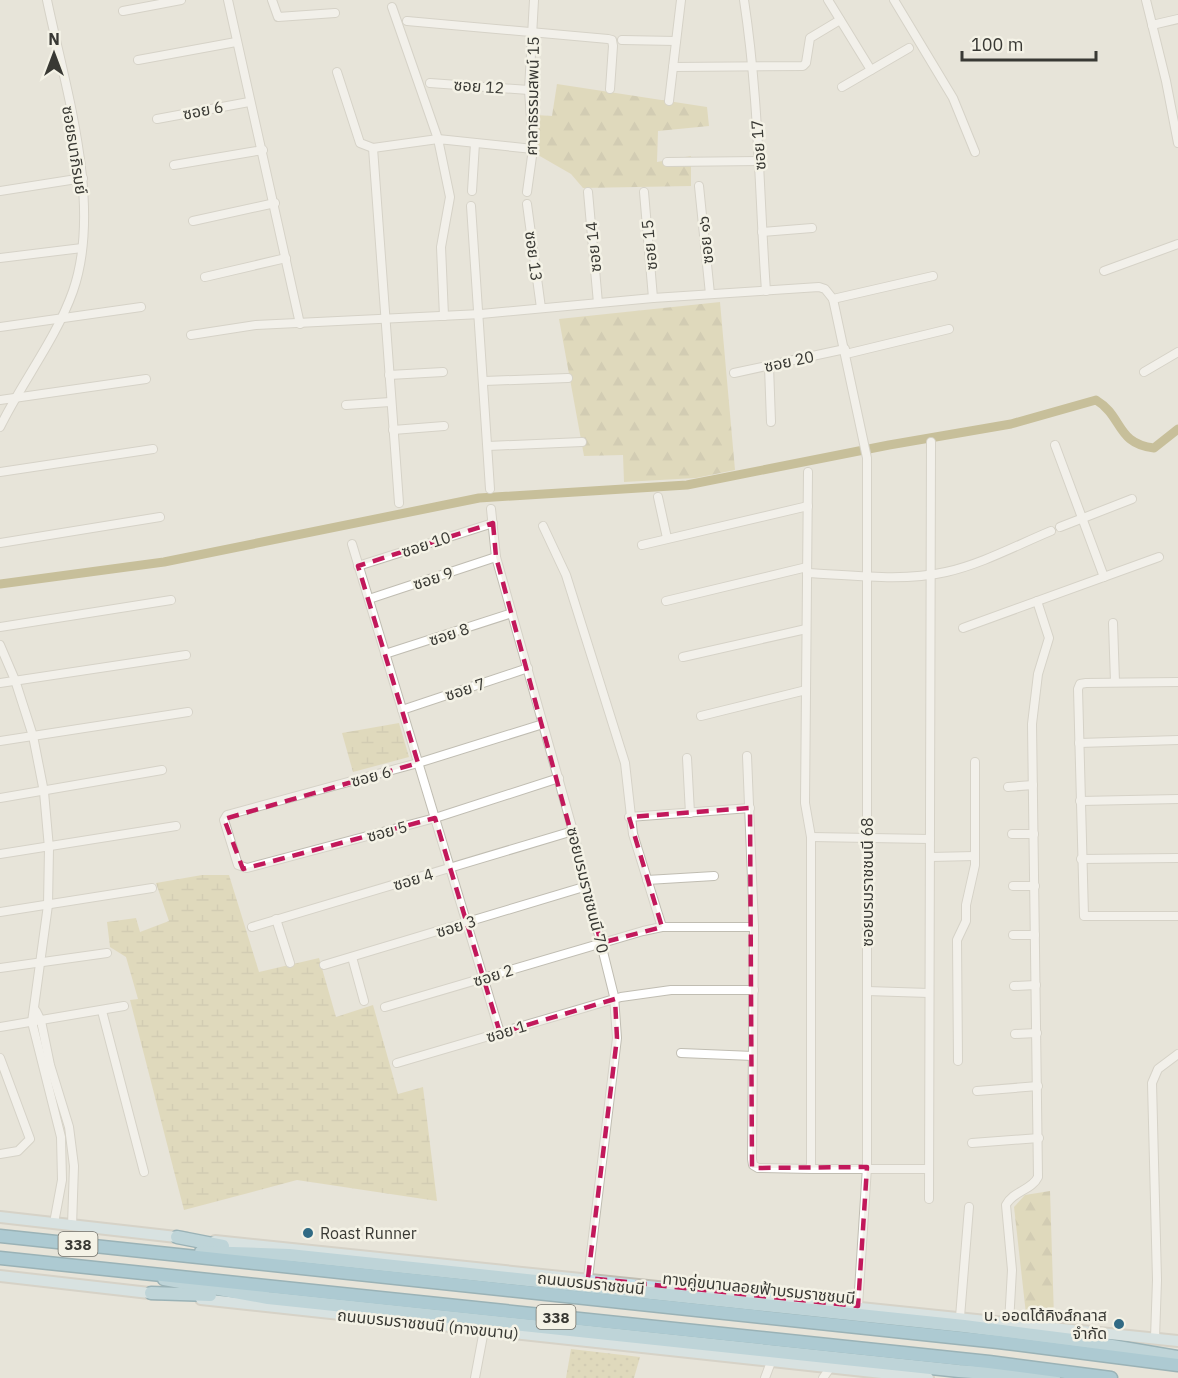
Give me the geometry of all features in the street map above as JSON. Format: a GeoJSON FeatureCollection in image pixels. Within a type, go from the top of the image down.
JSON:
{"type":"FeatureCollection","features":[{"type":"Feature","properties":{"kind":"highway","name":"ถนนบรมราชชนนี"},"geometry":{"type":"LineString","coordinates":[[0,1236],[998,1342],[1178,1365]]}},
{"type":"Feature","properties":{"kind":"highway","name":"338"},"geometry":{"type":"LineString","coordinates":[[0,1258],[965,1360],[1111,1378]]}},
{"type":"Feature","properties":{"kind":"main road","name":"338"},"geometry":{"type":"LineString","coordinates":[[0,1217],[1178,1341]]}},
{"type":"Feature","properties":{"kind":"main road"},"geometry":{"type":"LineString","coordinates":[[177,1237],[208,1245],[289,1255]]}},
{"type":"Feature","properties":{"kind":"main road","name":"ทางคู่ขนานลอยฟ้าบรมราชชนนี"},"geometry":{"type":"LineString","coordinates":[[155,1253],[289,1255],[974,1328],[1178,1357]]}},
{"type":"Feature","properties":{"kind":"main road","name":"338"},"geometry":{"type":"LineString","coordinates":[[148,1275],[187,1285],[268,1298],[947,1369],[1054,1378]]}},
{"type":"Feature","properties":{"kind":"main road","name":"ถนนบรมราชชนนี (ทางขนาน)"},"geometry":{"type":"LineString","coordinates":[[0,1276],[928,1378]]}},
{"type":"Feature","properties":{"kind":"main road"},"geometry":{"type":"LineString","coordinates":[[151,1293],[268,1298]]}},
{"type":"Feature","properties":{"kind":"street","name":"ซอยธนาภิรมย์"},"geometry":{"type":"LineString","coordinates":[[0,427],[73,292],[82,248],[83,178],[47,0]]}},
{"type":"Feature","properties":{"kind":"street"},"geometry":{"type":"LineString","coordinates":[[123,11],[181,0]]}},
{"type":"Feature","properties":{"kind":"street"},"geometry":{"type":"LineString","coordinates":[[228,0],[300,324]]}},
{"type":"Feature","properties":{"kind":"street"},"geometry":{"type":"LineString","coordinates":[[272,0],[278,17],[335,13]]}},
{"type":"Feature","properties":{"kind":"street","name":"ศาลาธรรมสพน์ 15"},"geometry":{"type":"LineString","coordinates":[[527,192],[532,149],[529,90],[534,0]]}},
{"type":"Feature","properties":{"kind":"street"},"geometry":{"type":"LineString","coordinates":[[669,101],[681,0]]}},
{"type":"Feature","properties":{"kind":"street","name":"ซอย 17"},"geometry":{"type":"LineString","coordinates":[[744,0],[754,64],[766,291]]}},
{"type":"Feature","properties":{"kind":"street"},"geometry":{"type":"LineString","coordinates":[[828,0],[871,70]]}},
{"type":"Feature","properties":{"kind":"street"},"geometry":{"type":"LineString","coordinates":[[894,0],[953,98],[975,152]]}},
{"type":"Feature","properties":{"kind":"street"},"geometry":{"type":"LineString","coordinates":[[1146,0],[1178,143]]}},
{"type":"Feature","properties":{"kind":"street"},"geometry":{"type":"LineString","coordinates":[[392,7],[438,139],[450,197],[441,247],[444,316]]}},
{"type":"Feature","properties":{"kind":"street"},"geometry":{"type":"LineString","coordinates":[[1152,25],[1178,18]]}},
{"type":"Feature","properties":{"kind":"street"},"geometry":{"type":"LineString","coordinates":[[673,67],[754,64],[803,66],[808,57],[810,38],[840,20]]}},
{"type":"Feature","properties":{"kind":"street"},"geometry":{"type":"LineString","coordinates":[[407,21],[612,40],[610,89]]}},
{"type":"Feature","properties":{"kind":"street"},"geometry":{"type":"LineString","coordinates":[[622,40],[676,41]]}},
{"type":"Feature","properties":{"kind":"street"},"geometry":{"type":"LineString","coordinates":[[138,60],[236,42]]}},
{"type":"Feature","properties":{"kind":"street"},"geometry":{"type":"LineString","coordinates":[[842,87],[909,48]]}},
{"type":"Feature","properties":{"kind":"street"},"geometry":{"type":"LineString","coordinates":[[337,72],[360,143],[373,148],[438,139],[532,149]]}},
{"type":"Feature","properties":{"kind":"street","name":"ซอย 12"},"geometry":{"type":"LineString","coordinates":[[430,83],[529,90]]}},
{"type":"Feature","properties":{"kind":"street","name":"ซอย 6"},"geometry":{"type":"LineString","coordinates":[[157,119],[249,102]]}},
{"type":"Feature","properties":{"kind":"street"},"geometry":{"type":"LineString","coordinates":[[472,191],[475,143]]}},
{"type":"Feature","properties":{"kind":"street"},"geometry":{"type":"LineString","coordinates":[[373,148],[399,503]]}},
{"type":"Feature","properties":{"kind":"street"},"geometry":{"type":"LineString","coordinates":[[174,165],[263,150]]}},
{"type":"Feature","properties":{"kind":"street"},"geometry":{"type":"LineString","coordinates":[[667,162],[760,161]]}},
{"type":"Feature","properties":{"kind":"street"},"geometry":{"type":"LineString","coordinates":[[0,191],[83,178]]}},
{"type":"Feature","properties":{"kind":"street","name":"ซอย ๑๖"},"geometry":{"type":"LineString","coordinates":[[699,186],[710,294]]}},
{"type":"Feature","properties":{"kind":"street","name":"ซอย 14"},"geometry":{"type":"LineString","coordinates":[[588,192],[598,303]]}},
{"type":"Feature","properties":{"kind":"street","name":"ซอย 15"},"geometry":{"type":"LineString","coordinates":[[644,192],[653,298]]}},
{"type":"Feature","properties":{"kind":"street"},"geometry":{"type":"LineString","coordinates":[[193,221],[274,203]]}},
{"type":"Feature","properties":{"kind":"street","name":"ซอย 13"},"geometry":{"type":"LineString","coordinates":[[527,204],[541,308]]}},
{"type":"Feature","properties":{"kind":"street"},"geometry":{"type":"LineString","coordinates":[[471,206],[481,314],[490,489]]}},
{"type":"Feature","properties":{"kind":"street"},"geometry":{"type":"LineString","coordinates":[[762,232],[812,228]]}},
{"type":"Feature","properties":{"kind":"street"},"geometry":{"type":"LineString","coordinates":[[1104,271],[1178,243]]}},
{"type":"Feature","properties":{"kind":"street"},"geometry":{"type":"LineString","coordinates":[[0,258],[82,248]]}},
{"type":"Feature","properties":{"kind":"street"},"geometry":{"type":"LineString","coordinates":[[205,277],[286,258]]}},
{"type":"Feature","properties":{"kind":"street"},"geometry":{"type":"LineString","coordinates":[[191,335],[256,325],[481,314],[653,298],[819,287],[825,289],[833,299],[933,276]]}},
{"type":"Feature","properties":{"kind":"street","name":"ซอยบรมราชชนนี 68"},"geometry":{"type":"LineString","coordinates":[[833,299],[867,458],[867,1167],[858,1306]]}},
{"type":"Feature","properties":{"kind":"street"},"geometry":{"type":"LineString","coordinates":[[0,327],[59,321],[141,307]]}},
{"type":"Feature","properties":{"kind":"street","name":"ซอย 20"},"geometry":{"type":"LineString","coordinates":[[734,373],[948,329]]}},
{"type":"Feature","properties":{"kind":"street"},"geometry":{"type":"LineString","coordinates":[[1144,372],[1178,352]]}},
{"type":"Feature","properties":{"kind":"street"},"geometry":{"type":"LineString","coordinates":[[769,366],[771,422]]}},
{"type":"Feature","properties":{"kind":"street"},"geometry":{"type":"LineString","coordinates":[[389,375],[442,372]]}},
{"type":"Feature","properties":{"kind":"street"},"geometry":{"type":"LineString","coordinates":[[484,381],[568,378]]}},
{"type":"Feature","properties":{"kind":"street"},"geometry":{"type":"LineString","coordinates":[[0,400],[146,379]]}},
{"type":"Feature","properties":{"kind":"street"},"geometry":{"type":"LineString","coordinates":[[346,405],[390,402]]}},
{"type":"Feature","properties":{"kind":"street"},"geometry":{"type":"LineString","coordinates":[[393,430],[444,426]]}},
{"type":"Feature","properties":{"kind":"street"},"geometry":{"type":"LineString","coordinates":[[488,446],[582,442]]}},
{"type":"Feature","properties":{"kind":"street"},"geometry":{"type":"LineString","coordinates":[[929,1198],[931,442]]}},
{"type":"Feature","properties":{"kind":"street"},"geometry":{"type":"LineString","coordinates":[[1055,445],[1104,577]]}},
{"type":"Feature","properties":{"kind":"street"},"geometry":{"type":"LineString","coordinates":[[0,472],[153,449]]}},
{"type":"Feature","properties":{"kind":"street"},"geometry":{"type":"LineString","coordinates":[[808,472],[805,803],[811,837],[811,1169]]}},
{"type":"Feature","properties":{"kind":"street"},"geometry":{"type":"LineString","coordinates":[[658,497],[667,538]]}},
{"type":"Feature","properties":{"kind":"street"},"geometry":{"type":"LineString","coordinates":[[1060,527],[1132,499]]}},
{"type":"Feature","properties":{"kind":"street"},"geometry":{"type":"LineString","coordinates":[[642,545],[714,530],[808,506]]}},
{"type":"Feature","properties":{"kind":"street","name":"ซอยบรมราชชนนี 70"},"geometry":{"type":"LineString","coordinates":[[491,509],[496,557],[559,778],[615,999],[616,1047],[588,1278]]}},
{"type":"Feature","properties":{"kind":"street"},"geometry":{"type":"LineString","coordinates":[[0,543],[160,517]]}},
{"type":"Feature","properties":{"kind":"street","name":"ซอย 10"},"geometry":{"type":"LineString","coordinates":[[358,566],[493,523]]}},
{"type":"Feature","properties":{"kind":"street"},"geometry":{"type":"LineString","coordinates":[[543,526],[566,575],[625,763],[629,817],[662,927]]}},
{"type":"Feature","properties":{"kind":"street"},"geometry":{"type":"LineString","coordinates":[[666,602],[807,570],[867,576],[932,574],[960,568],[1051,531]]}},
{"type":"Feature","properties":{"kind":"street"},"geometry":{"type":"LineString","coordinates":[[352,544],[500,1033]]}},
{"type":"Feature","properties":{"kind":"street"},"geometry":{"type":"LineString","coordinates":[[963,628],[1158,556]]}},
{"type":"Feature","properties":{"kind":"street","name":"ซอย 9"},"geometry":{"type":"LineString","coordinates":[[369,599],[496,557]]}},
{"type":"Feature","properties":{"kind":"street"},"geometry":{"type":"LineString","coordinates":[[0,627],[171,600]]}},
{"type":"Feature","properties":{"kind":"street"},"geometry":{"type":"LineString","coordinates":[[1009,1323],[1012,1270],[1006,1205],[1009,1198],[1035,1183],[1038,1177],[1032,724],[1038,674],[1049,638],[1037,601]]}},
{"type":"Feature","properties":{"kind":"street","name":"ซอย 8"},"geometry":{"type":"LineString","coordinates":[[385,654],[512,613]]}},
{"type":"Feature","properties":{"kind":"street"},"geometry":{"type":"LineString","coordinates":[[1113,623],[1115,682]]}},
{"type":"Feature","properties":{"kind":"street"},"geometry":{"type":"LineString","coordinates":[[682,657],[806,629]]}},
{"type":"Feature","properties":{"kind":"street"},"geometry":{"type":"LineString","coordinates":[[0,645],[15,680],[33,736],[44,792],[49,848],[48,905],[38,963],[36,1011],[58,1119],[63,1165],[61,1192],[54,1223]]}},
{"type":"Feature","properties":{"kind":"street"},"geometry":{"type":"LineString","coordinates":[[0,683],[186,655]]}},
{"type":"Feature","properties":{"kind":"street","name":"ซอย 7"},"geometry":{"type":"LineString","coordinates":[[402,710],[528,668]]}},
{"type":"Feature","properties":{"kind":"street"},"geometry":{"type":"LineString","coordinates":[[1178,682],[1080,684],[1079,743],[1084,916],[1178,916]]}},
{"type":"Feature","properties":{"kind":"street"},"geometry":{"type":"LineString","coordinates":[[701,716],[806,690]]}},
{"type":"Feature","properties":{"kind":"street"},"geometry":{"type":"LineString","coordinates":[[0,741],[188,712]]}},
{"type":"Feature","properties":{"kind":"street","name":"ซอย 6"},"geometry":{"type":"LineString","coordinates":[[231,843],[224,819],[226,815],[418,763],[543,724]]}},
{"type":"Feature","properties":{"kind":"street"},"geometry":{"type":"LineString","coordinates":[[1079,743],[1178,740]]}},
{"type":"Feature","properties":{"kind":"street"},"geometry":{"type":"LineString","coordinates":[[747,756],[754,927],[753,1165],[758,1168],[929,1169]]}},
{"type":"Feature","properties":{"kind":"street"},"geometry":{"type":"LineString","coordinates":[[687,758],[690,813]]}},
{"type":"Feature","properties":{"kind":"street"},"geometry":{"type":"LineString","coordinates":[[958,1061],[957,940],[966,921],[966,905],[972,889],[975,856],[975,762]]}},
{"type":"Feature","properties":{"kind":"street"},"geometry":{"type":"LineString","coordinates":[[0,798],[162,770]]}},
{"type":"Feature","properties":{"kind":"street","name":"ซอย 5"},"geometry":{"type":"LineString","coordinates":[[231,843],[238,865],[247,868],[435,818],[559,778]]}},
{"type":"Feature","properties":{"kind":"street"},"geometry":{"type":"LineString","coordinates":[[1008,787],[1033,785]]}},
{"type":"Feature","properties":{"kind":"street"},"geometry":{"type":"LineString","coordinates":[[1080,801],[1178,799]]}},
{"type":"Feature","properties":{"kind":"street"},"geometry":{"type":"LineString","coordinates":[[629,817],[750,808]]}},
{"type":"Feature","properties":{"kind":"street"},"geometry":{"type":"LineString","coordinates":[[0,854],[176,826]]}},
{"type":"Feature","properties":{"kind":"street","name":"ซอย 4"},"geometry":{"type":"LineString","coordinates":[[252,927],[573,831]]}},
{"type":"Feature","properties":{"kind":"street"},"geometry":{"type":"LineString","coordinates":[[1012,834],[1034,834]]}},
{"type":"Feature","properties":{"kind":"street"},"geometry":{"type":"LineString","coordinates":[[811,837],[930,839]]}},
{"type":"Feature","properties":{"kind":"street"},"geometry":{"type":"LineString","coordinates":[[930,857],[975,856]]}},
{"type":"Feature","properties":{"kind":"street"},"geometry":{"type":"LineString","coordinates":[[1081,859],[1178,858]]}},
{"type":"Feature","properties":{"kind":"street"},"geometry":{"type":"LineString","coordinates":[[647,880],[714,876]]}},
{"type":"Feature","properties":{"kind":"street","name":"ซอย 3"},"geometry":{"type":"LineString","coordinates":[[324,965],[587,886]]}},
{"type":"Feature","properties":{"kind":"street"},"geometry":{"type":"LineString","coordinates":[[1012,886],[1035,886]]}},
{"type":"Feature","properties":{"kind":"street"},"geometry":{"type":"LineString","coordinates":[[0,912],[152,888]]}},
{"type":"Feature","properties":{"kind":"street"},"geometry":{"type":"LineString","coordinates":[[276,920],[290,963]]}},
{"type":"Feature","properties":{"kind":"street","name":"ซอย 2"},"geometry":{"type":"LineString","coordinates":[[385,1007],[662,927],[754,927]]}},
{"type":"Feature","properties":{"kind":"street"},"geometry":{"type":"LineString","coordinates":[[1013,935],[1035,935]]}},
{"type":"Feature","properties":{"kind":"street"},"geometry":{"type":"LineString","coordinates":[[0,968],[107,952]]}},
{"type":"Feature","properties":{"kind":"street"},"geometry":{"type":"LineString","coordinates":[[352,957],[364,1001]]}},
{"type":"Feature","properties":{"kind":"street"},"geometry":{"type":"LineString","coordinates":[[1014,986],[1036,985]]}},
{"type":"Feature","properties":{"kind":"street","name":"ซอย 1"},"geometry":{"type":"LineString","coordinates":[[397,1064],[615,999],[671,990],[754,990]]}},
{"type":"Feature","properties":{"kind":"street"},"geometry":{"type":"LineString","coordinates":[[867,991],[929,993]]}},
{"type":"Feature","properties":{"kind":"street"},"geometry":{"type":"LineString","coordinates":[[0,1027],[124,1006]]}},
{"type":"Feature","properties":{"kind":"street"},"geometry":{"type":"LineString","coordinates":[[102,1011],[144,1172]]}},
{"type":"Feature","properties":{"kind":"street"},"geometry":{"type":"LineString","coordinates":[[37,1021],[69,1127],[75,1193],[72,1226]]}},
{"type":"Feature","properties":{"kind":"street"},"geometry":{"type":"LineString","coordinates":[[1015,1034],[1037,1033]]}},
{"type":"Feature","properties":{"kind":"street"},"geometry":{"type":"LineString","coordinates":[[681,1053],[753,1056]]}},
{"type":"Feature","properties":{"kind":"street"},"geometry":{"type":"LineString","coordinates":[[1155,1338],[1157,1280],[1152,1083],[1158,1069],[1178,1054]]}},
{"type":"Feature","properties":{"kind":"street"},"geometry":{"type":"LineString","coordinates":[[0,1058],[30,1139],[18,1151],[0,1154]]}},
{"type":"Feature","properties":{"kind":"street"},"geometry":{"type":"LineString","coordinates":[[977,1091],[1000,1087],[1038,1086]]}},
{"type":"Feature","properties":{"kind":"street"},"geometry":{"type":"LineString","coordinates":[[972,1143],[1039,1138]]}},
{"type":"Feature","properties":{"kind":"street"},"geometry":{"type":"LineString","coordinates":[[61,1192],[75,1193]]}},
{"type":"Feature","properties":{"kind":"street"},"geometry":{"type":"LineString","coordinates":[[960,1317],[969,1207]]}},
{"type":"Feature","properties":{"kind":"street"},"geometry":{"type":"LineString","coordinates":[[476,1378],[484,1330]]}},
{"type":"Feature","properties":{"kind":"street"},"geometry":{"type":"LineString","coordinates":[[765,1378],[771,1362]]}},
{"type":"Feature","properties":{"kind":"street"},"geometry":{"type":"LineString","coordinates":[[823,1378],[830,1368]]}},
{"type":"Feature","properties":{"kind":"highlighted area"},"geometry":{"type":"Polygon","coordinates":[[[493,523],[496,557],[601,943],[662,927],[629,817],[750,808],[752,1168],[867,1167],[858,1306],[588,1278],[617,1038],[615,999],[500,1033],[435,818],[243,869],[224,819],[418,763],[358,566],[493,523]]]}},
{"type":"Feature","properties":{"kind":"green space"},"geometry":{"type":"Polygon","coordinates":[[[557,84],[707,107],[709,126],[658,131],[657,162],[691,156],[691,186],[583,188],[571,174],[538,155],[536,115],[552,116],[557,84]]]}},
{"type":"Feature","properties":{"kind":"green space"},"geometry":{"type":"Polygon","coordinates":[[[720,302],[735,470],[696,478],[624,482],[623,455],[584,456],[559,319],[720,302]]]}},
{"type":"Feature","properties":{"kind":"green space"},"geometry":{"type":"Polygon","coordinates":[[[399,723],[409,757],[353,772],[342,733],[399,723]]]}},
{"type":"Feature","properties":{"kind":"green space"},"geometry":{"type":"Polygon","coordinates":[[[202,875],[229,875],[259,972],[319,958],[336,1017],[373,1005],[398,1094],[423,1087],[437,1201],[297,1180],[184,1210],[130,1000],[138,999],[126,957],[110,947],[107,922],[136,918],[140,932],[169,921],[156,883],[202,875]]]}},
{"type":"Feature","properties":{"kind":"green space"},"geometry":{"type":"Polygon","coordinates":[[[1050,1191],[1054,1317],[1026,1314],[1014,1207],[1025,1195],[1050,1191]]]}},
{"type":"Feature","properties":{"kind":"green space"},"geometry":{"type":"Polygon","coordinates":[[[571,1349],[640,1357],[634,1378],[566,1378],[571,1349]]]}},
{"type":"Feature","properties":{"kind":"waterway"},"geometry":{"type":"LineString","coordinates":[[0,584],[164,562],[479,498],[687,485],[889,445],[1011,424],[1096,400],[1105,406],[1126,435],[1142,445],[1154,448],[1178,429]]}},
{"type":"Feature","properties":{"kind":"place","name":"Roast Runner"},"geometry":{"type":"Point","coordinates":[308,1233]}},
{"type":"Feature","properties":{"kind":"place","name":"บ. ออตโต้คิงส์กลาส จำกัด"},"geometry":{"type":"Point","coordinates":[1119,1324]}}]}
